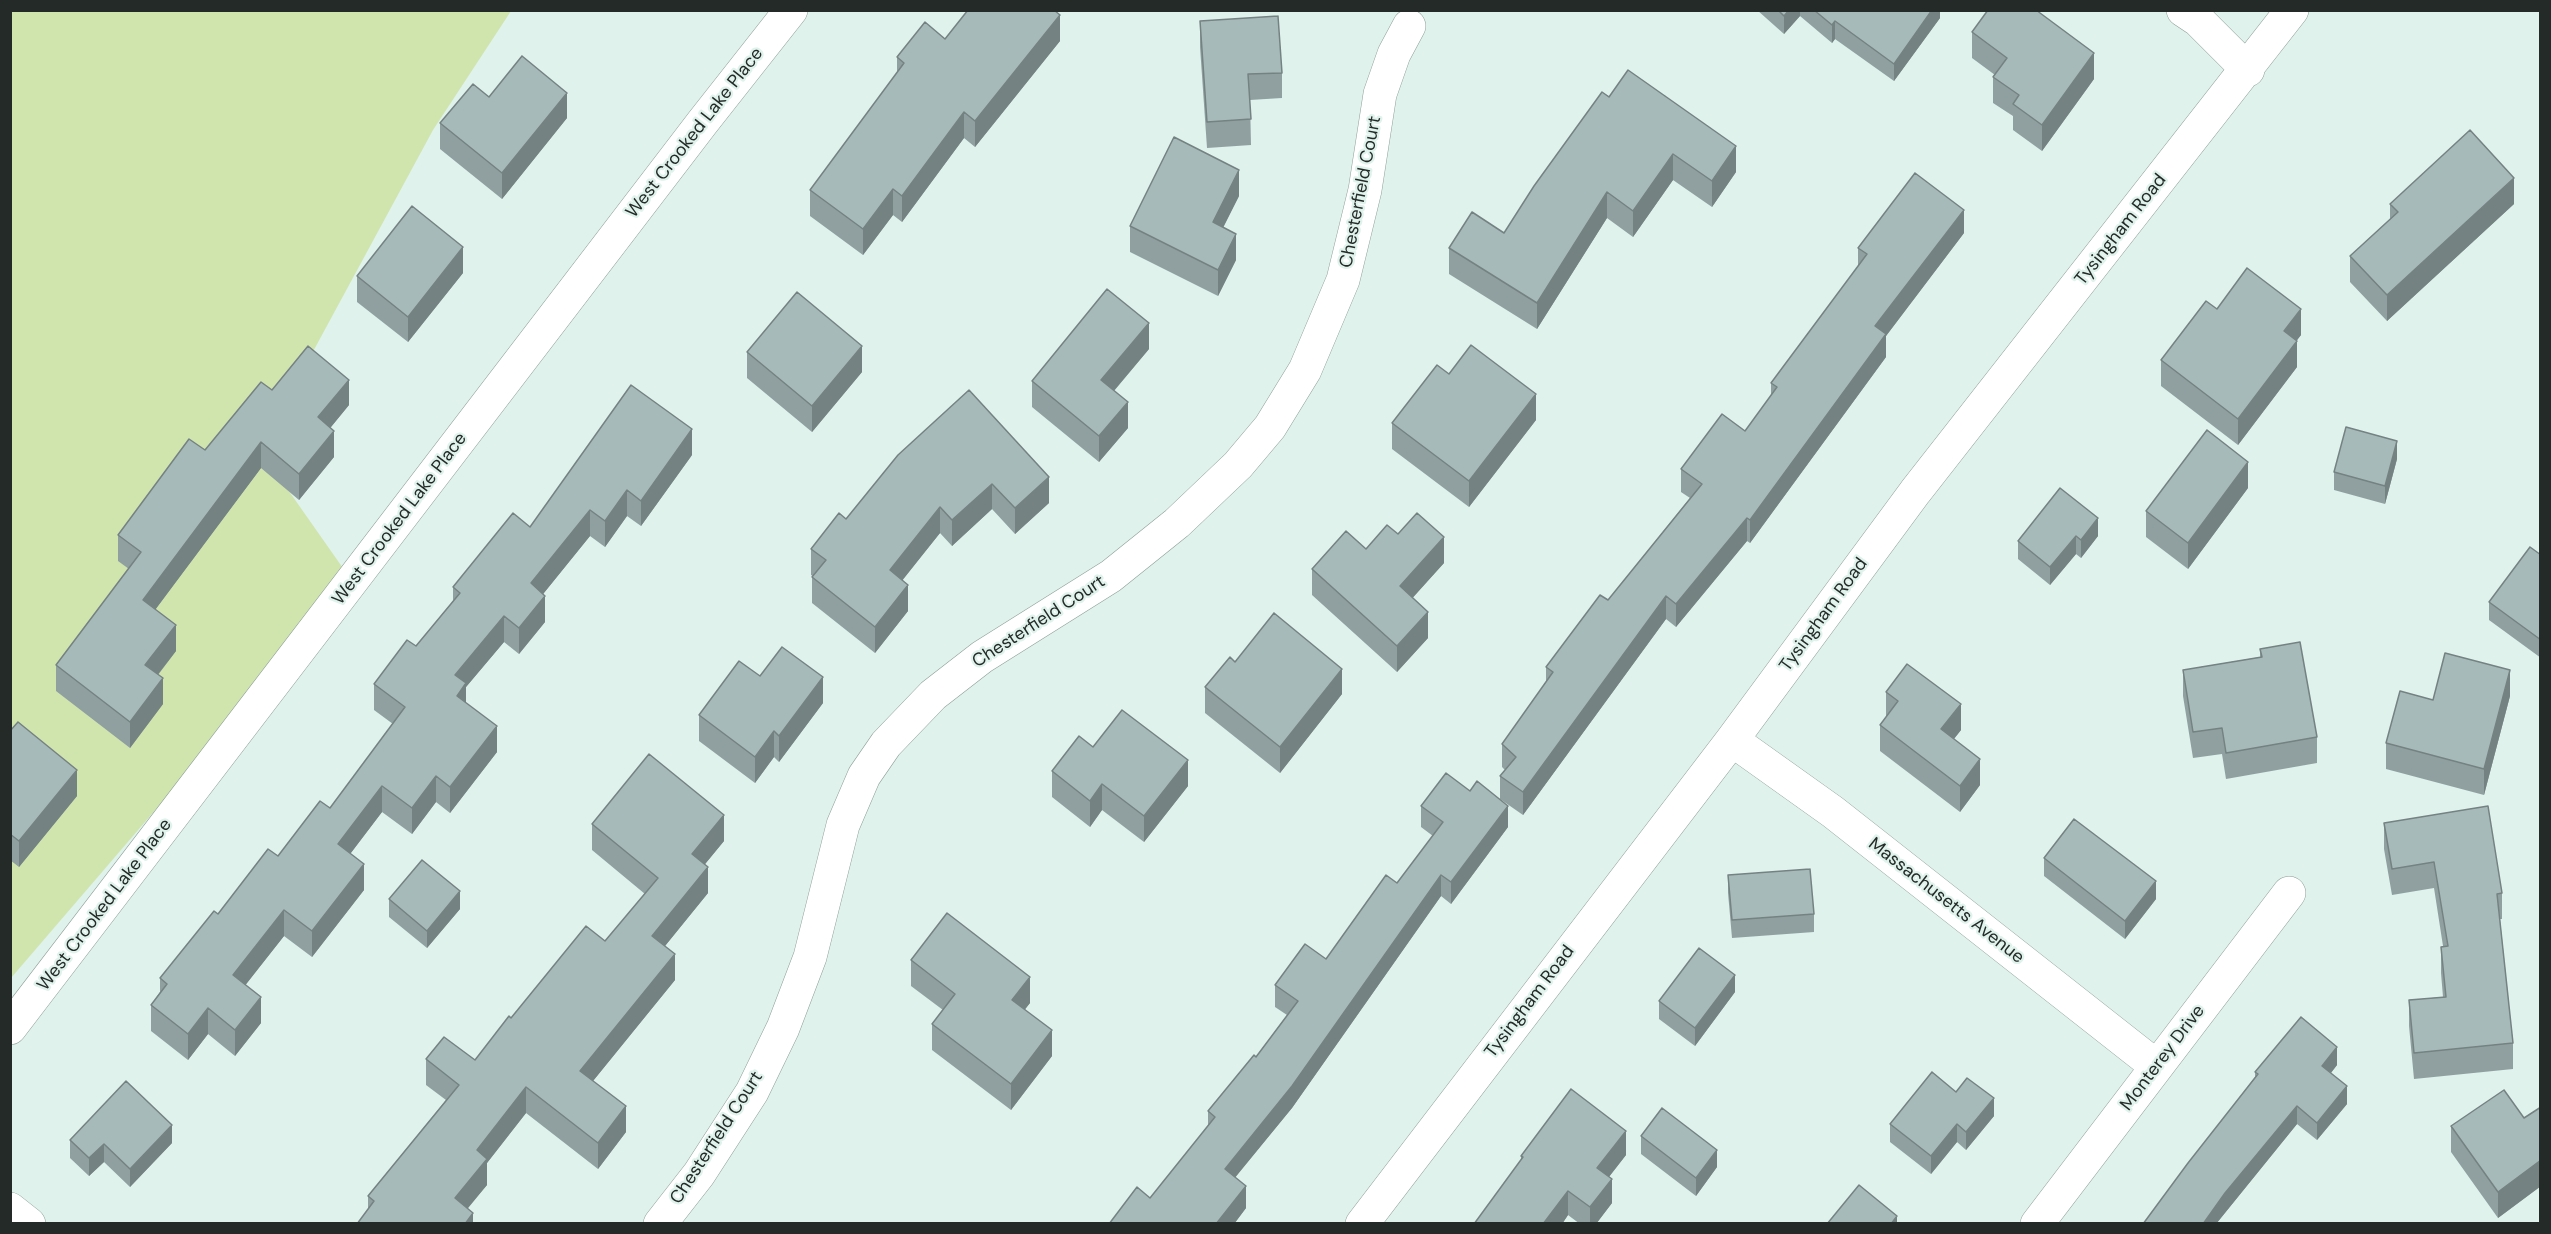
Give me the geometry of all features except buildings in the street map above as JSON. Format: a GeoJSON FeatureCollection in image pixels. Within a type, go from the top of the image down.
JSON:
{"type":"FeatureCollection","features":[{"type":"Feature","properties":{"kind":"street","name":"West Crooked Lake Place"},"geometry":{"type":"LineString","coordinates":[[10,1028],[790,10]]}},
{"type":"Feature","properties":{"kind":"street"},"geometry":{"type":"LineString","coordinates":[[2183,10],[2198,20],[2248,70]]}},
{"type":"Feature","properties":{"kind":"street","name":"Tysingham Road"},"geometry":{"type":"LineString","coordinates":[[1362,1224],[1732,740],[1915,492],[2248,70],[2292,10]]}},
{"type":"Feature","properties":{"kind":"street","name":"Chesterfield Court"},"geometry":{"type":"LineString","coordinates":[[660,1224],[699,1174],[752,1092],[783,1028],[810,957],[843,825],[864,776],[886,744],[933,695],[982,657],[1111,576],[1177,523],[1238,465],[1270,427],[1305,370],[1343,280],[1365,190],[1380,94],[1394,54],[1409,26]]}},
{"type":"Feature","properties":{"kind":"street","name":"Massachusetts Avenue"},"geometry":{"type":"LineString","coordinates":[[1732,740],[1833,812],[2156,1066]]}},
{"type":"Feature","properties":{"kind":"street","name":"Monterey Drive"},"geometry":{"type":"LineString","coordinates":[[2037,1224],[2289,893]]}},
{"type":"Feature","properties":{"kind":"street"},"geometry":{"type":"LineString","coordinates":[[10,1209],[29,1224]]}},
{"type":"Feature","properties":{"kind":"green space"},"geometry":{"type":"Polygon","coordinates":[[[11,11],[511,11],[433,130],[277,418],[279,477],[352,581],[11,978],[11,11]]]}}]}
